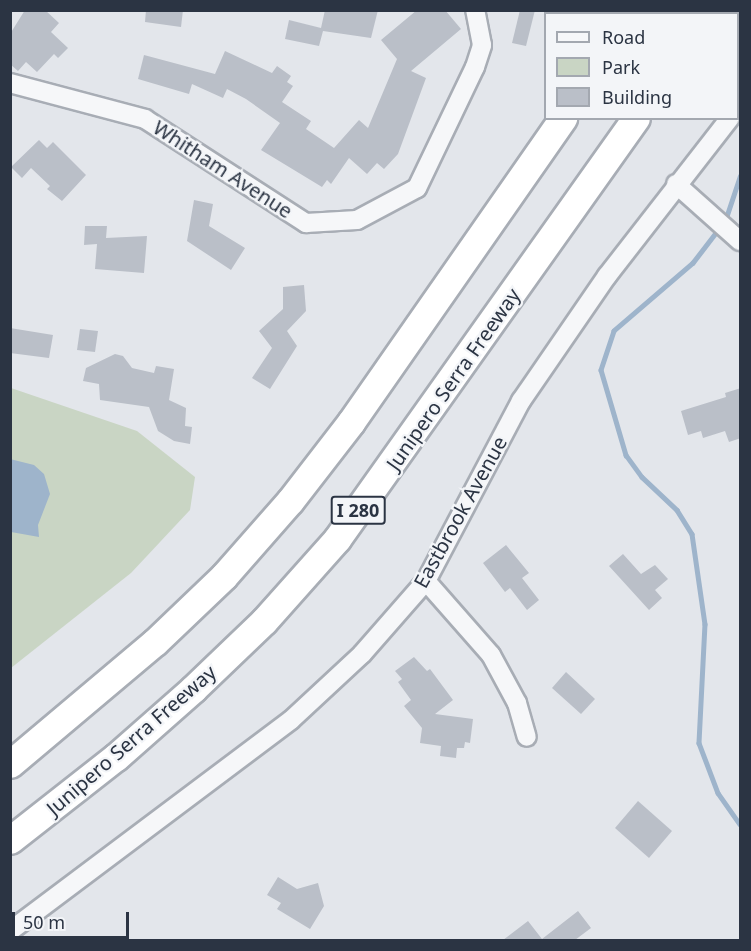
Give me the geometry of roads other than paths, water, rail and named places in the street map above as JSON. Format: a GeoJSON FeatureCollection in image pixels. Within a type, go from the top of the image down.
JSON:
{"type":"FeatureCollection","features":[{"type":"Feature","properties":{"kind":"highway","name":"I 280"},"geometry":{"type":"LineString","coordinates":[[10,764],[156,642],[224,576],[290,501],[351,422],[561,120]]}},
{"type":"Feature","properties":{"kind":"highway","name":"Junipero Serra Freeway"},"geometry":{"type":"LineString","coordinates":[[10,840],[116,757],[193,689],[264,621],[337,539],[635,120]]}},
{"type":"Feature","properties":{"kind":"street","name":"Whitham Avenue"},"geometry":{"type":"LineString","coordinates":[[10,83],[145,119],[306,223],[357,220],[417,188],[475,67],[482,45],[475,10]]}},
{"type":"Feature","properties":{"kind":"street","name":"Eastbrook Avenue"},"geometry":{"type":"LineString","coordinates":[[10,931],[291,720],[362,654],[426,581],[522,401],[676,184],[728,120]]}},
{"type":"Feature","properties":{"kind":"street"},"geometry":{"type":"LineString","coordinates":[[676,184],[741,241]]}},
{"type":"Feature","properties":{"kind":"street"},"geometry":{"type":"LineString","coordinates":[[426,581],[491,655],[517,703],[527,737]]}},
{"type":"Feature","properties":{"kind":"water"},"geometry":{"type":"Polygon","coordinates":[[[10,459],[34,465],[44,474],[50,494],[38,525],[39,537],[11,532],[10,459]]]}},
{"type":"Feature","properties":{"kind":"waterway"},"geometry":{"type":"LineString","coordinates":[[725,221],[740,176]]}},
{"type":"Feature","properties":{"kind":"waterway"},"geometry":{"type":"LineString","coordinates":[[720,228],[693,263],[614,331],[601,370],[626,455],[642,477],[677,510],[692,534],[705,624],[699,743],[718,793],[740,824]]}}]}
